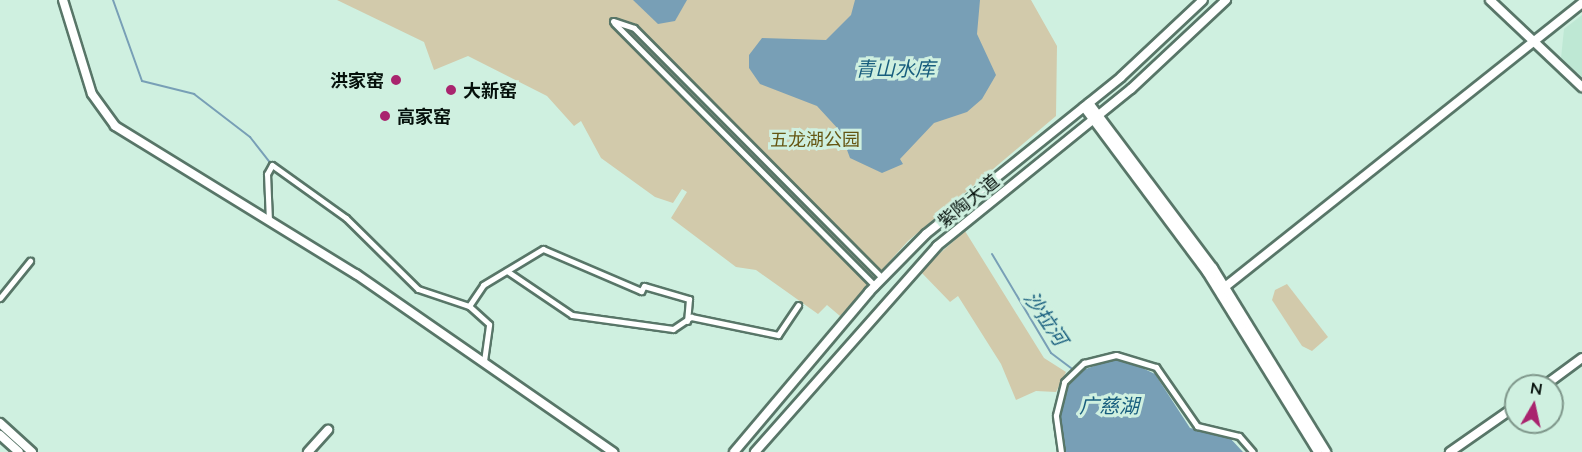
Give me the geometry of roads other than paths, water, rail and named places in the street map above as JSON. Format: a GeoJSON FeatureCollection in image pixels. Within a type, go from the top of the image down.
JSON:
{"type":"FeatureCollection","features":[{"type":"Feature","properties":{"kind":"street"},"geometry":{"type":"LineString","coordinates":[[63,0],[90,89],[110,121],[484,361],[614,452]]}},
{"type":"Feature","properties":{"kind":"street","name":"紫陶大道"},"geometry":{"type":"LineString","coordinates":[[734,452],[882,278],[959,204],[1086,105],[1203,0]]}},
{"type":"Feature","properties":{"kind":"street","name":"紫陶大道"},"geometry":{"type":"LineString","coordinates":[[755,452],[916,266],[970,216],[1096,117],[1226,0]]}},
{"type":"Feature","properties":{"kind":"street"},"geometry":{"type":"LineString","coordinates":[[1490,0],[1582,87]]}},
{"type":"Feature","properties":{"kind":"street"},"geometry":{"type":"LineString","coordinates":[[1223,289],[1582,3]]}},
{"type":"Feature","properties":{"kind":"street"},"geometry":{"type":"LineString","coordinates":[[875,286],[613,21],[634,28],[882,278]]}},
{"type":"Feature","properties":{"kind":"street"},"geometry":{"type":"LineString","coordinates":[[1086,105],[1223,289],[1326,452]]}},
{"type":"Feature","properties":{"kind":"street"},"geometry":{"type":"LineString","coordinates":[[269,222],[265,206],[272,165],[346,218],[418,289],[470,306],[489,324],[484,361]]}},
{"type":"Feature","properties":{"kind":"street"},"geometry":{"type":"LineString","coordinates":[[470,306],[483,285],[549,248],[641,291],[644,286],[689,298],[687,321]]}},
{"type":"Feature","properties":{"kind":"street"},"geometry":{"type":"LineString","coordinates":[[0,298],[30,261]]}},
{"type":"Feature","properties":{"kind":"street"},"geometry":{"type":"LineString","coordinates":[[507,271],[572,315],[673,329],[692,317],[778,335],[798,305]]}},
{"type":"Feature","properties":{"kind":"street"},"geometry":{"type":"LineString","coordinates":[[1223,289],[1318,452]]}},
{"type":"Feature","properties":{"kind":"street"},"geometry":{"type":"LineString","coordinates":[[1060,452],[1058,400],[1071,372],[1084,363],[1116,355],[1148,363],[1163,374],[1197,426],[1239,436],[1253,452]]}},
{"type":"Feature","properties":{"kind":"street"},"geometry":{"type":"LineString","coordinates":[[1560,374],[1582,358]]}},
{"type":"Feature","properties":{"kind":"street"},"geometry":{"type":"LineString","coordinates":[[1450,452],[1504,414]]}},
{"type":"Feature","properties":{"kind":"street"},"geometry":{"type":"LineString","coordinates":[[0,423],[33,452]]}},
{"type":"Feature","properties":{"kind":"street"},"geometry":{"type":"LineString","coordinates":[[308,452],[328,430]]}},
{"type":"Feature","properties":{"kind":"street"},"geometry":{"type":"LineString","coordinates":[[0,435],[19,452]]}},
{"type":"Feature","properties":{"kind":"water"},"geometry":{"type":"Polygon","coordinates":[[[633,0],[687,0],[675,21],[658,24],[633,0]]]}},
{"type":"Feature","properties":{"kind":"water","name":"青山水库"},"geometry":{"type":"Polygon","coordinates":[[[855,0],[980,0],[977,34],[996,75],[982,99],[967,112],[934,123],[900,159],[903,164],[882,173],[850,158],[840,131],[817,106],[760,84],[749,68],[749,55],[762,38],[826,40],[851,15],[855,0]]]}},
{"type":"Feature","properties":{"kind":"water","name":"广慈湖"},"geometry":{"type":"Polygon","coordinates":[[[1119,357],[1155,374],[1190,428],[1229,437],[1243,452],[1065,452],[1059,404],[1069,375],[1119,357]]]}},
{"type":"Feature","properties":{"kind":"waterway"},"geometry":{"type":"LineString","coordinates":[[113,0],[142,81],[194,94],[250,137],[269,161]]}},
{"type":"Feature","properties":{"kind":"waterway","name":"沙拉河"},"geometry":{"type":"LineString","coordinates":[[992,254],[1051,353],[1075,371]]}},
{"type":"Feature","properties":{"kind":"place","name":"洪家窑"},"geometry":{"type":"Point","coordinates":[396,80]}},
{"type":"Feature","properties":{"kind":"place","name":"大新窑"},"geometry":{"type":"Point","coordinates":[451,90]}},
{"type":"Feature","properties":{"kind":"place","name":"高家窑"},"geometry":{"type":"Point","coordinates":[385,116]}},
{"type":"Feature","properties":{"kind":"park label","name":"五龙湖公园"},"geometry":{"type":"Point","coordinates":[815,139]}}]}
